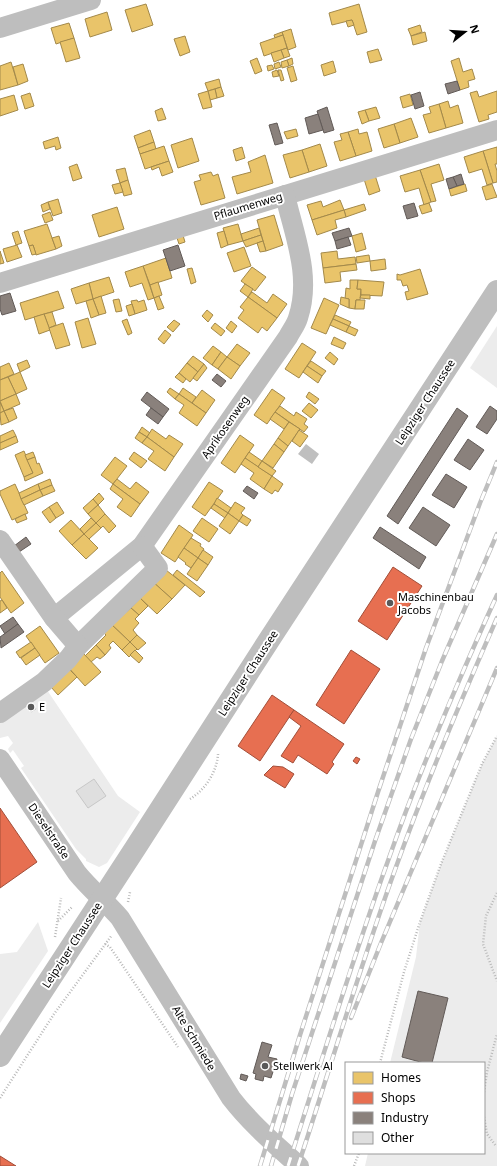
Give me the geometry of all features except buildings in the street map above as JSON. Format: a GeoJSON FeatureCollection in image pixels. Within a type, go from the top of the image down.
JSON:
{"type":"FeatureCollection","features":[{"type":"Feature","properties":{"kind":"main road","name":"Leipziger Chaussee"},"geometry":{"type":"LineString","coordinates":[[0,1056],[266,644],[497,291]]}},
{"type":"Feature","properties":{"kind":"street"},"geometry":{"type":"LineString","coordinates":[[0,28],[91,0]]}},
{"type":"Feature","properties":{"kind":"street","name":"Pflaumenweg"},"geometry":{"type":"LineString","coordinates":[[0,283],[285,194],[497,130]]}},
{"type":"Feature","properties":{"kind":"street","name":"Aprikosenweg"},"geometry":{"type":"LineString","coordinates":[[54,618],[142,546],[288,337],[298,319],[302,304],[304,284],[303,268],[300,249],[291,222],[285,194]]}},
{"type":"Feature","properties":{"kind":"street"},"geometry":{"type":"LineString","coordinates":[[0,540],[54,618],[78,646]]}},
{"type":"Feature","properties":{"kind":"street"},"geometry":{"type":"LineString","coordinates":[[0,712],[44,682],[68,660],[78,646],[158,568],[142,546]]}},
{"type":"Feature","properties":{"kind":"street","name":"Dieselstraße"},"geometry":{"type":"LineString","coordinates":[[0,759],[77,873],[89,888],[102,898]]}},
{"type":"Feature","properties":{"kind":"street","name":"Alte Schmiede"},"geometry":{"type":"LineString","coordinates":[[102,898],[120,918],[231,1098],[255,1126],[299,1166]]}},
{"type":"Feature","properties":{"kind":"path"},"geometry":{"type":"LineString","coordinates":[[380,1062],[404,972],[420,922],[441,864],[482,764],[497,736]]}},
{"type":"Feature","properties":{"kind":"path"},"geometry":{"type":"LineString","coordinates":[[188,800],[205,785],[213,774],[218,758],[218,752]]}},
{"type":"Feature","properties":{"kind":"path"},"geometry":{"type":"LineString","coordinates":[[128,904],[132,887]]}},
{"type":"Feature","properties":{"kind":"path"},"geometry":{"type":"LineString","coordinates":[[497,893],[486,916],[483,944],[497,981]]}},
{"type":"Feature","properties":{"kind":"path"},"geometry":{"type":"LineString","coordinates":[[54,943],[61,898]]}},
{"type":"Feature","properties":{"kind":"path"},"geometry":{"type":"LineString","coordinates":[[58,921],[72,907]]}},
{"type":"Feature","properties":{"kind":"path"},"geometry":{"type":"LineString","coordinates":[[0,1098],[54,1014],[112,935],[117,934]]}},
{"type":"Feature","properties":{"kind":"path"},"geometry":{"type":"LineString","coordinates":[[105,944],[110,946],[180,1050]]}},
{"type":"Feature","properties":{"kind":"path"},"geometry":{"type":"LineString","coordinates":[[485,1085],[497,1034]]}},
{"type":"Feature","properties":{"kind":"path"},"geometry":{"type":"LineString","coordinates":[[485,1123],[487,1134],[496,1146]]}},
{"type":"Feature","properties":{"kind":"path"},"geometry":{"type":"LineString","coordinates":[[354,1166],[359,1154]]}},
{"type":"Feature","properties":{"kind":"shaded area"},"geometry":{"type":"Polygon","coordinates":[[[497,326],[497,388],[470,368],[497,326]]]}},
{"type":"Feature","properties":{"kind":"shaded area"},"geometry":{"type":"Polygon","coordinates":[[[306,444],[319,454],[312,464],[298,454],[306,444]]]}},
{"type":"Feature","properties":{"kind":"shaded area"},"geometry":{"type":"Polygon","coordinates":[[[47,690],[118,796],[140,812],[107,863],[99,867],[86,861],[86,859],[76,849],[21,768],[24,766],[13,750],[10,753],[8,749],[13,743],[8,736],[0,738],[0,716],[47,690]]]}},
{"type":"Feature","properties":{"kind":"shaded area"},"geometry":{"type":"Polygon","coordinates":[[[497,736],[497,1166],[365,1166],[368,1154],[485,1154],[485,1062],[390,1062],[416,957],[420,922],[441,864],[482,764],[497,736]]]}},
{"type":"Feature","properties":{"kind":"shaded area"},"geometry":{"type":"Polygon","coordinates":[[[38,922],[48,951],[0,1023],[0,954],[17,952],[38,922]]]}},
{"type":"Feature","properties":{"kind":"railway"},"geometry":{"type":"LineString","coordinates":[[260,1166],[300,1035],[426,648],[480,503],[497,462]]}},
{"type":"Feature","properties":{"kind":"railway"},"geometry":{"type":"LineString","coordinates":[[271,1166],[292,1094],[375,841],[411,739],[442,661],[497,534]]}},
{"type":"Feature","properties":{"kind":"railway"},"geometry":{"type":"LineString","coordinates":[[288,1166],[349,973],[413,791],[497,595]]}},
{"type":"Feature","properties":{"kind":"railway"},"geometry":{"type":"LineString","coordinates":[[298,1166],[358,979],[396,867],[444,742],[497,618]]}},
{"type":"Feature","properties":{"kind":"railway"},"geometry":{"type":"LineString","coordinates":[[351,1018],[497,668]]}},
{"type":"Feature","properties":{"kind":"place","name":"Maschinenbau Jacobs"},"geometry":{"type":"Point","coordinates":[390,603]}},
{"type":"Feature","properties":{"kind":"place","name":"E"},"geometry":{"type":"Point","coordinates":[31,707]}},
{"type":"Feature","properties":{"kind":"place","name":"Stellwerk Al"},"geometry":{"type":"Point","coordinates":[265,1066]}}]}
